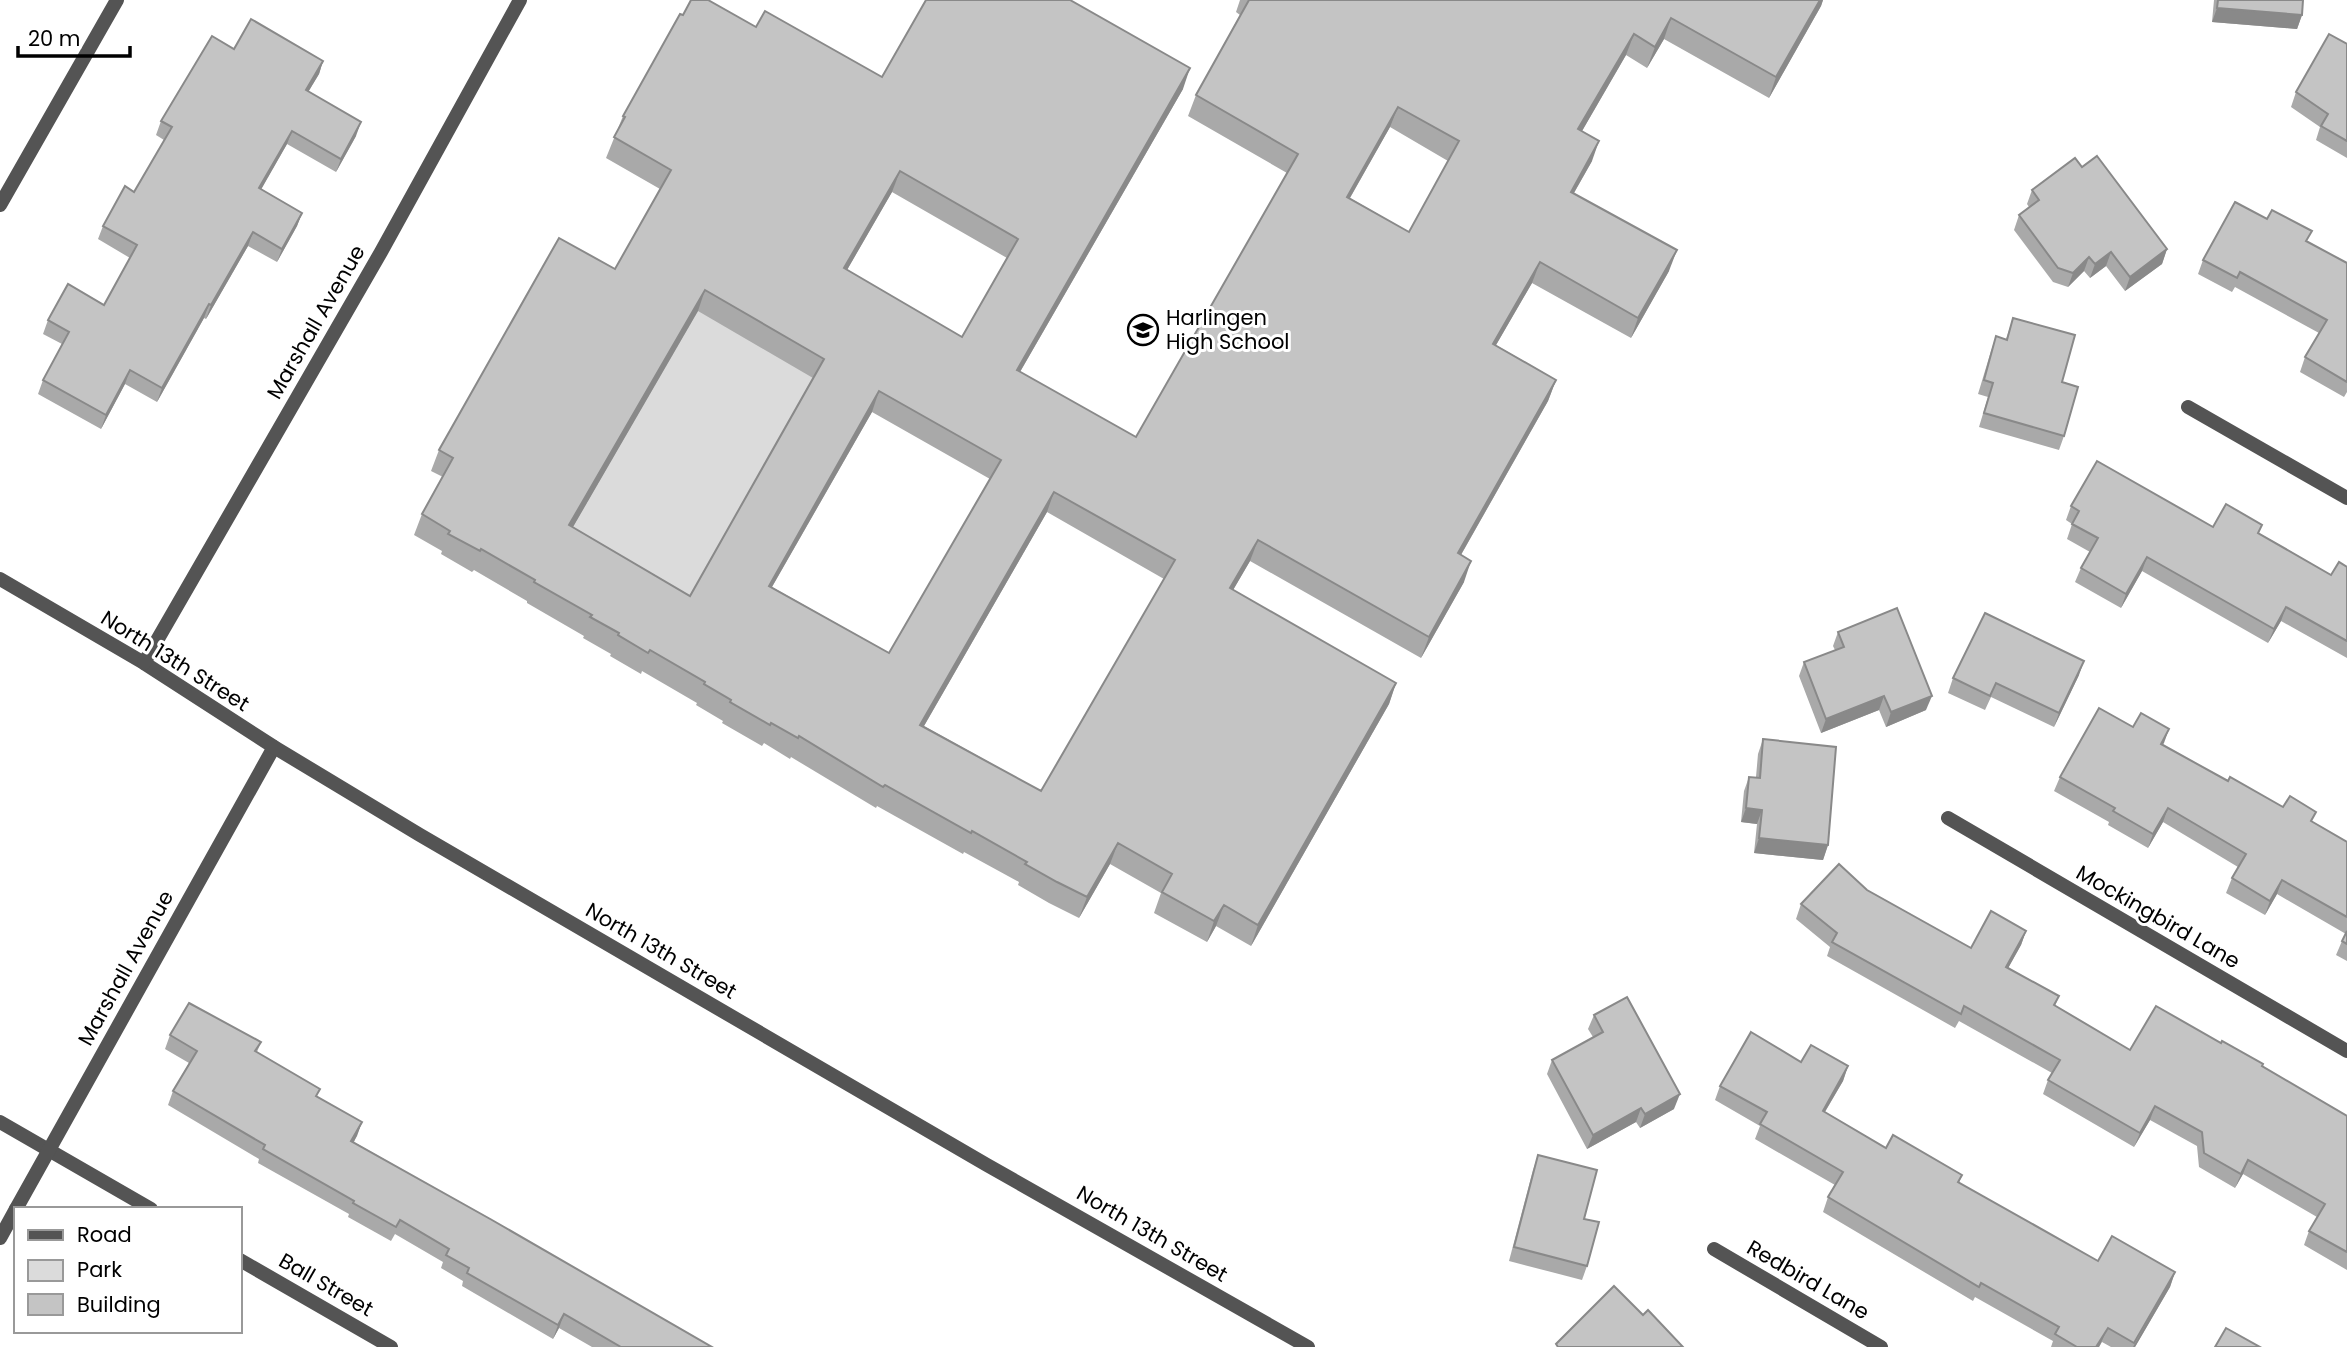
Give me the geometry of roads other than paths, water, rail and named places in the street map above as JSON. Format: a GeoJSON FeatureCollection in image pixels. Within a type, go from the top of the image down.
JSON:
{"type":"FeatureCollection","features":[{"type":"Feature","properties":{"kind":"street"},"geometry":{"type":"LineString","coordinates":[[0,205],[117,0]]}},
{"type":"Feature","properties":{"kind":"street","name":"Marshall Avenue"},"geometry":{"type":"LineString","coordinates":[[144,663],[374,264],[520,0]]}},
{"type":"Feature","properties":{"kind":"street"},"geometry":{"type":"LineString","coordinates":[[2188,407],[2347,498]]}},
{"type":"Feature","properties":{"kind":"street","name":"North 13th Street"},"geometry":{"type":"LineString","coordinates":[[0,579],[144,663],[274,747],[987,1165],[1308,1347]]}},
{"type":"Feature","properties":{"kind":"street","name":"Marshall Avenue"},"geometry":{"type":"LineString","coordinates":[[17,1207],[274,747]]}},
{"type":"Feature","properties":{"kind":"street","name":"Mockingbird Lane"},"geometry":{"type":"LineString","coordinates":[[1948,818],[2347,1051]]}},
{"type":"Feature","properties":{"kind":"street"},"geometry":{"type":"LineString","coordinates":[[0,1122],[148,1207]]}},
{"type":"Feature","properties":{"kind":"street","name":"Marshall Avenue"},"geometry":{"type":"LineString","coordinates":[[0,1238],[14,1213]]}},
{"type":"Feature","properties":{"kind":"street","name":"Redbird Lane"},"geometry":{"type":"LineString","coordinates":[[1714,1249],[1881,1347]]}},
{"type":"Feature","properties":{"kind":"street","name":"Ball Street"},"geometry":{"type":"LineString","coordinates":[[242,1261],[391,1347]]}},
{"type":"Feature","properties":{"kind":"place","name":"Harlingen High School"},"geometry":{"type":"Point","coordinates":[1143,330]}}]}
